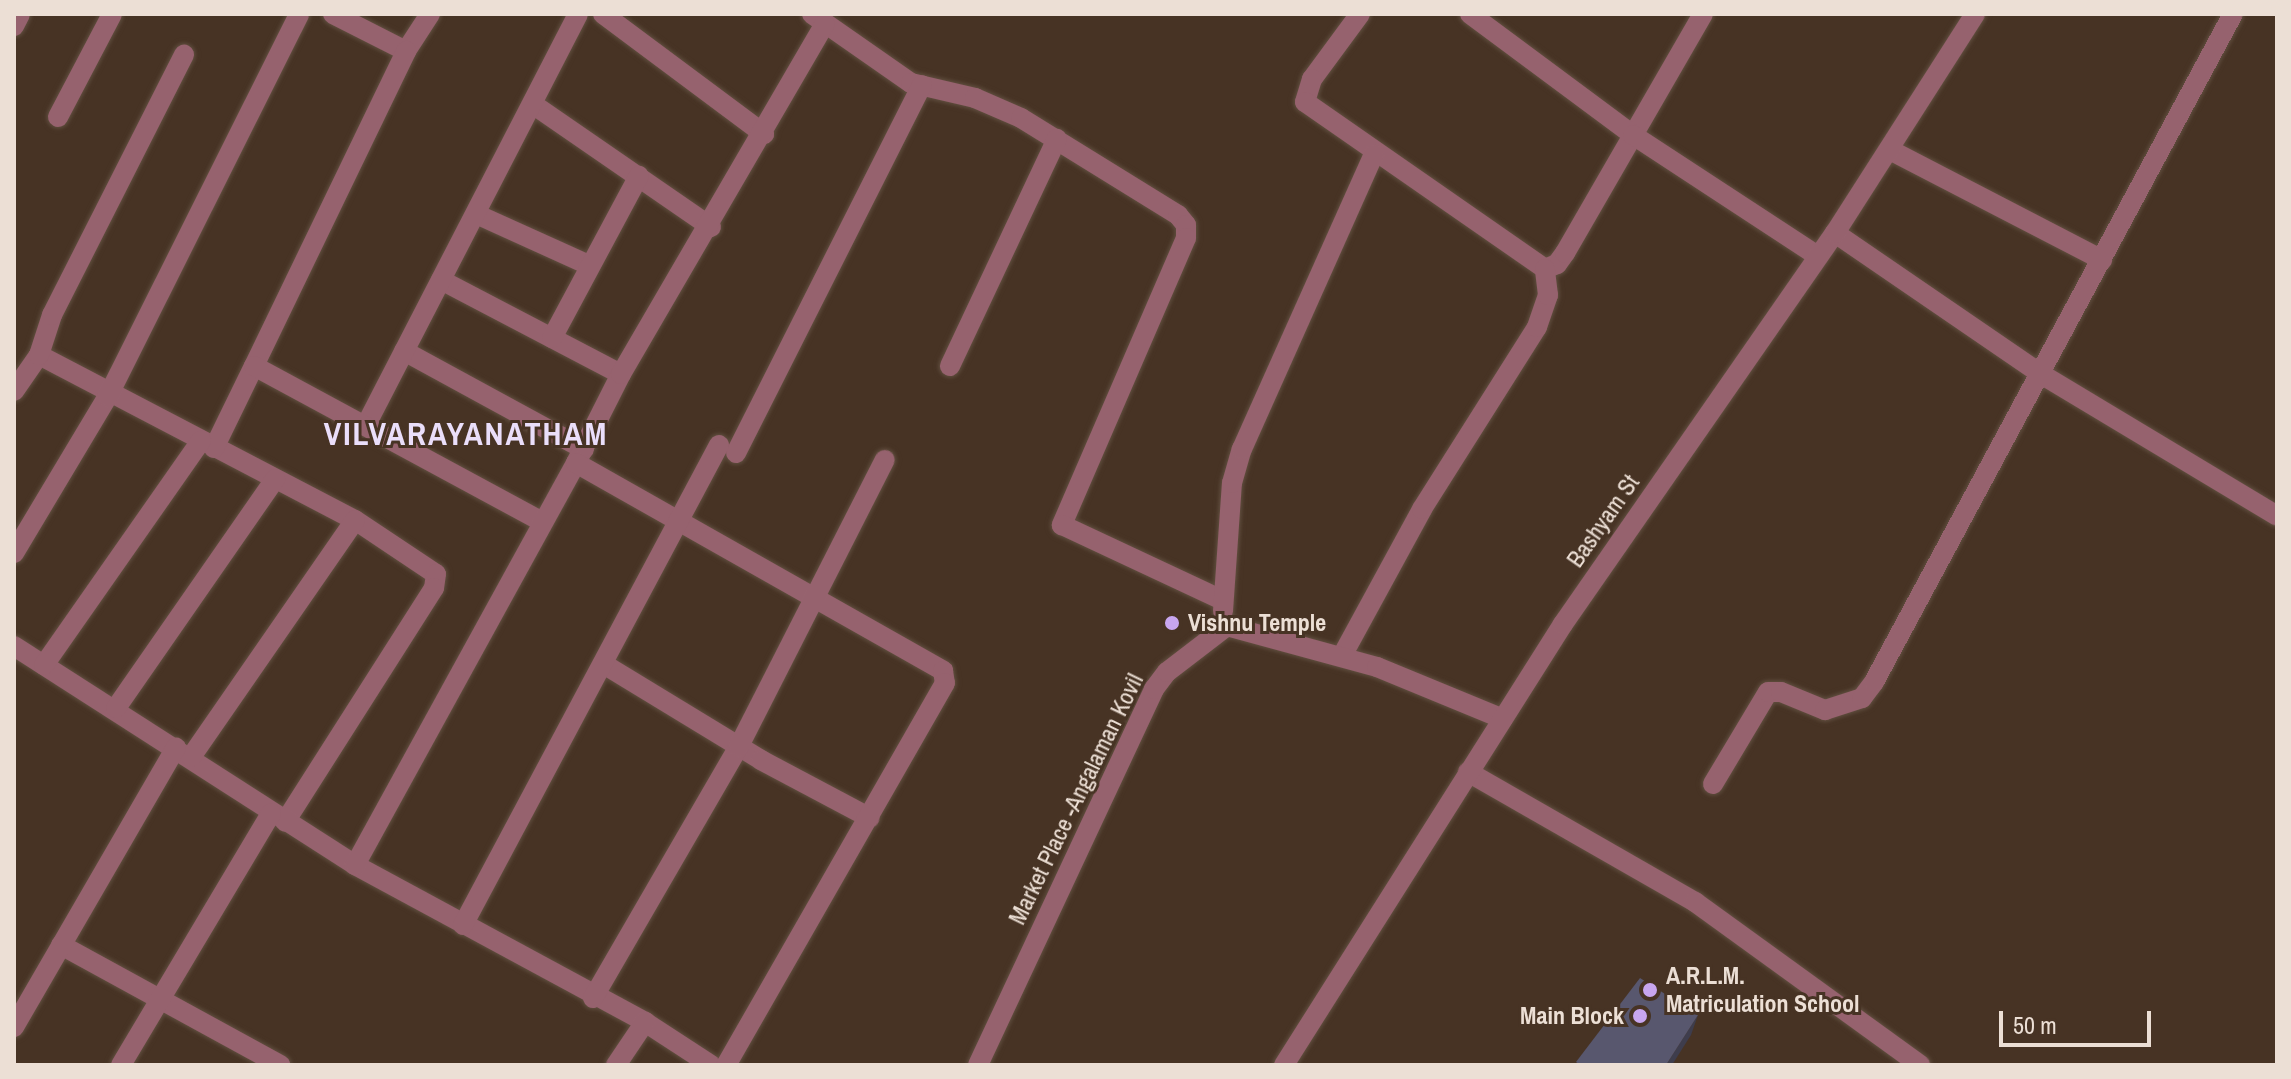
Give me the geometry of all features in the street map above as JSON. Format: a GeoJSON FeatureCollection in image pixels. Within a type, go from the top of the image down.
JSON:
{"type":"FeatureCollection","features":[{"type":"Feature","properties":{"kind":"street"},"geometry":{"type":"LineString","coordinates":[[14,26],[20,14]]}},
{"type":"Feature","properties":{"kind":"street"},"geometry":{"type":"LineString","coordinates":[[58,117],[112,14]]}},
{"type":"Feature","properties":{"kind":"street"},"geometry":{"type":"LineString","coordinates":[[14,553],[108,396],[299,14]]}},
{"type":"Feature","properties":{"kind":"street"},"geometry":{"type":"LineString","coordinates":[[333,14],[406,51]]}},
{"type":"Feature","properties":{"kind":"street"},"geometry":{"type":"LineString","coordinates":[[44,665],[208,444],[254,366],[406,51],[430,14]]}},
{"type":"Feature","properties":{"kind":"street"},"geometry":{"type":"LineString","coordinates":[[366,425],[534,105],[578,14]]}},
{"type":"Feature","properties":{"kind":"street"},"geometry":{"type":"LineString","coordinates":[[603,14],[764,134]]}},
{"type":"Feature","properties":{"kind":"street"},"geometry":{"type":"LineString","coordinates":[[1342,656],[1422,509],[1537,327],[1548,295],[1545,269],[1374,154],[1305,102],[1312,79],[1360,14]]}},
{"type":"Feature","properties":{"kind":"street"},"geometry":{"type":"LineString","coordinates":[[1470,14],[1633,135],[1818,256]]}},
{"type":"Feature","properties":{"kind":"street"},"geometry":{"type":"LineString","coordinates":[[1545,269],[1557,264],[1565,253],[1703,14]]}},
{"type":"Feature","properties":{"kind":"street","name":"Bashyam St"},"geometry":{"type":"LineString","coordinates":[[1284,1065],[1468,772],[1835,233],[1975,14]]}},
{"type":"Feature","properties":{"kind":"street"},"geometry":{"type":"LineString","coordinates":[[1713,784],[1768,692],[1781,692],[1825,710],[1862,698],[2041,374],[2233,14]]}},
{"type":"Feature","properties":{"kind":"street"},"geometry":{"type":"LineString","coordinates":[[355,865],[541,521],[580,456],[621,374],[764,134],[819,19],[911,83],[975,98],[1057,139],[1178,215],[1186,225],[1186,238],[1062,525],[1220,599]]}},
{"type":"Feature","properties":{"kind":"street"},"geometry":{"type":"LineString","coordinates":[[14,391],[39,355],[52,315],[184,55]]}},
{"type":"Feature","properties":{"kind":"street"},"geometry":{"type":"LineString","coordinates":[[463,925],[681,522],[727,449],[922,85]]}},
{"type":"Feature","properties":{"kind":"street"},"geometry":{"type":"LineString","coordinates":[[534,105],[711,227]]}},
{"type":"Feature","properties":{"kind":"street"},"geometry":{"type":"LineString","coordinates":[[950,366],[1057,139]]}},
{"type":"Feature","properties":{"kind":"street"},"geometry":{"type":"LineString","coordinates":[[1890,150],[2102,260]]}},
{"type":"Feature","properties":{"kind":"street"},"geometry":{"type":"LineString","coordinates":[[1374,154],[1242,449],[1232,483],[1220,599],[1227,626],[1342,656],[1503,719]]}},
{"type":"Feature","properties":{"kind":"street"},"geometry":{"type":"LineString","coordinates":[[552,338],[639,176]]}},
{"type":"Feature","properties":{"kind":"street"},"geometry":{"type":"LineString","coordinates":[[476,214],[589,265]]}},
{"type":"Feature","properties":{"kind":"street"},"geometry":{"type":"LineString","coordinates":[[1835,233],[2041,374],[2277,516]]}},
{"type":"Feature","properties":{"kind":"street"},"geometry":{"type":"LineString","coordinates":[[441,280],[621,374]]}},
{"type":"Feature","properties":{"kind":"street"},"geometry":{"type":"LineString","coordinates":[[404,351],[580,456],[681,522],[943,671],[945,683],[726,1065]]}},
{"type":"Feature","properties":{"kind":"street"},"geometry":{"type":"LineString","coordinates":[[39,355],[108,396],[355,520],[426,563],[436,574],[434,588],[156,1001],[121,1065]]}},
{"type":"Feature","properties":{"kind":"street"},"geometry":{"type":"LineString","coordinates":[[254,366],[541,521]]}},
{"type":"Feature","properties":{"kind":"street"},"geometry":{"type":"LineString","coordinates":[[593,998],[739,746],[885,460]]}},
{"type":"Feature","properties":{"kind":"street"},"geometry":{"type":"LineString","coordinates":[[116,708],[275,479]]}},
{"type":"Feature","properties":{"kind":"street"},"geometry":{"type":"LineString","coordinates":[[14,1027],[61,945],[184,752],[355,520]]}},
{"type":"Feature","properties":{"kind":"street","name":"Market Place -Angalaman Kovil"},"geometry":{"type":"LineString","coordinates":[[978,1065],[1154,689],[1167,672],[1227,626]]}},
{"type":"Feature","properties":{"kind":"street"},"geometry":{"type":"LineString","coordinates":[[14,646],[116,708],[278,818],[355,865],[593,998],[645,1022],[711,1065]]}},
{"type":"Feature","properties":{"kind":"street"},"geometry":{"type":"LineString","coordinates":[[605,665],[739,746],[870,818]]}},
{"type":"Feature","properties":{"kind":"street"},"geometry":{"type":"LineString","coordinates":[[1468,772],[1695,902],[1920,1065]]}},
{"type":"Feature","properties":{"kind":"street"},"geometry":{"type":"LineString","coordinates":[[61,945],[156,1001],[280,1065]]}},
{"type":"Feature","properties":{"kind":"street"},"geometry":{"type":"LineString","coordinates":[[616,1065],[645,1022]]}},
{"type":"Feature","properties":{"kind":"building","name":"Main Block"},"geometry":{"type":"Polygon","coordinates":[[[1640,978],[1698,1015],[1666,1065],[1580,1065],[1576,1062],[1640,978]]]}},
{"type":"Feature","properties":{"kind":"place","name":"Vishnu Temple"},"geometry":{"type":"Point","coordinates":[1172,623]}},
{"type":"Feature","properties":{"kind":"place","name":"A.R.L.M. Matriculation School"},"geometry":{"type":"Point","coordinates":[1650,990]}},
{"type":"Feature","properties":{"kind":"place","name":"Main Block"},"geometry":{"type":"Point","coordinates":[1640,1016]}},
{"type":"Feature","properties":{"kind":"district","name":"VILVARAYANATHAM"},"geometry":{"type":"Point","coordinates":[466,434]}}]}
